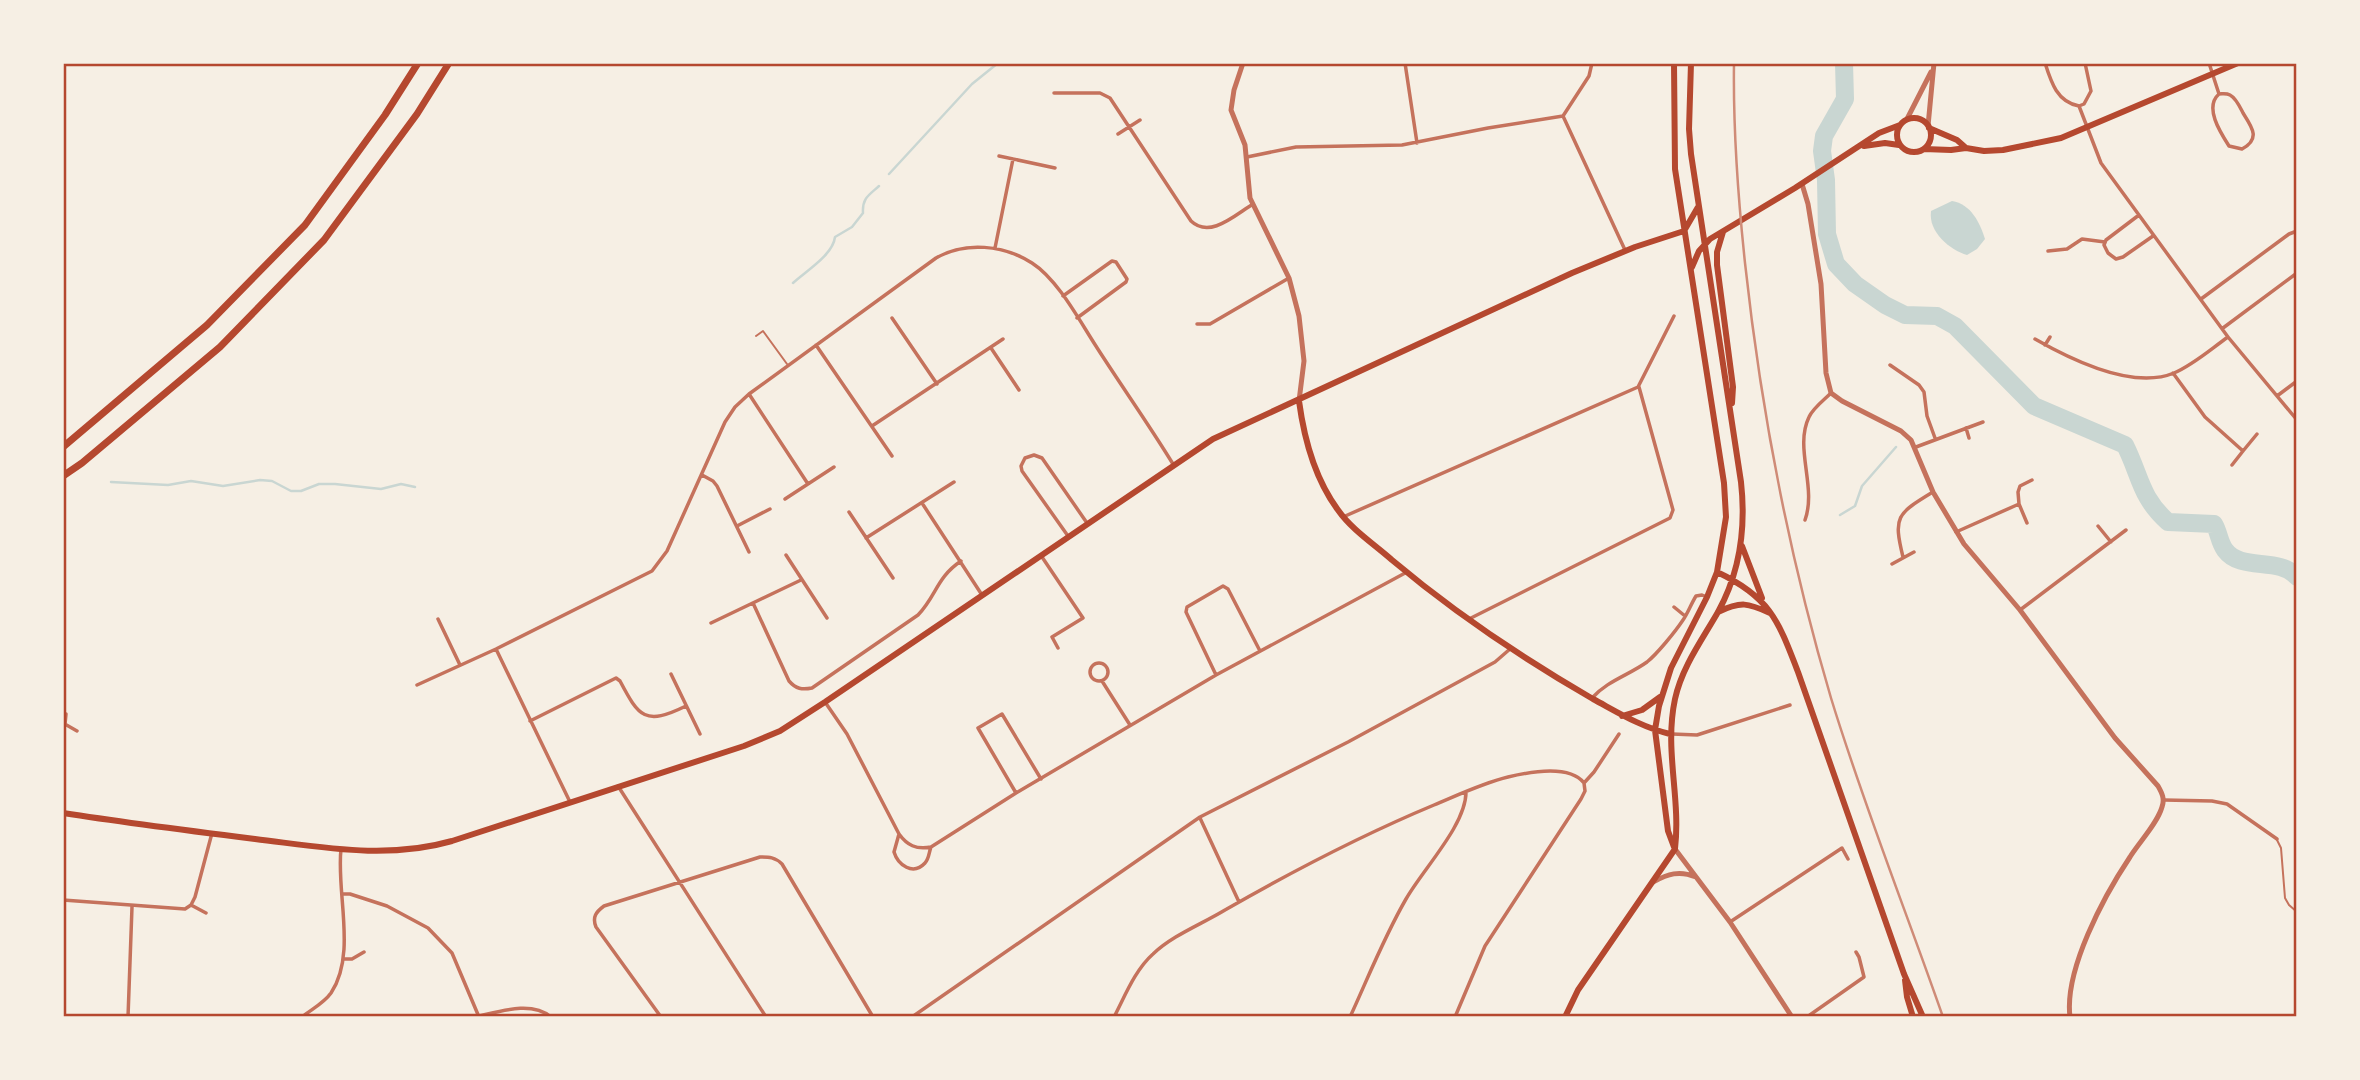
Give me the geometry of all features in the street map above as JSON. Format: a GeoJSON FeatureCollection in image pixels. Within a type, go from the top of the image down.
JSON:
{"type":"FeatureCollection","features":[{"type":"Feature","properties":{"kind":"highway"},"geometry":{"type":"LineString","coordinates":[[63,447],[207,325],[305,225],[418,63]]}},
{"type":"Feature","properties":{"kind":"highway"},"geometry":{"type":"LineString","coordinates":[[63,476],[220,347],[324,240],[417,114],[449,63]]}},
{"type":"Feature","properties":{"kind":"main road"},"geometry":{"type":"LineString","coordinates":[[1674,63],[1675,169],[1726,499],[1723,541],[1717,572],[1671,668],[1655,730],[1668,831],[1675,849]]}},
{"type":"Feature","properties":{"kind":"main road"},"geometry":{"type":"LineString","coordinates":[[1565,1017],[1578,990],[1675,849],[1678,827],[1670,734],[1676,695],[1683,675],[1718,612],[1732,579],[1741,544],[1743,498],[1698,207],[1689,129],[1691,63]]}},
{"type":"Feature","properties":{"kind":"main road"},"geometry":{"type":"LineString","coordinates":[[1924,149],[1966,148],[1984,151],[2019,148],[2061,138],[2238,63]]}},
{"type":"Feature","properties":{"kind":"main road"},"geometry":{"type":"LineString","coordinates":[[1691,269],[1704,244],[1820,173],[1879,133],[1900,125],[1907,119],[1919,119],[1966,148]]}},
{"type":"Feature","properties":{"kind":"main road"},"geometry":{"type":"LineString","coordinates":[[1900,125],[1896,136],[1899,145],[1908,152],[1924,149],[1930,139],[1929,127]]}},
{"type":"Feature","properties":{"kind":"main road"},"geometry":{"type":"LineString","coordinates":[[1862,146],[1899,145]]}},
{"type":"Feature","properties":{"kind":"main road"},"geometry":{"type":"LineString","coordinates":[[63,813],[341,849],[387,852],[424,848],[452,841],[759,740],[791,724],[825,702],[1173,464],[1220,435],[1626,250],[1684,231],[1698,207]]}},
{"type":"Feature","properties":{"kind":"main road"},"geometry":{"type":"LineString","coordinates":[[1723,232],[1717,252],[1717,265],[1733,387],[1732,415]]}},
{"type":"Feature","properties":{"kind":"main road"},"geometry":{"type":"LineString","coordinates":[[1299,401],[1301,421],[1312,457],[1330,498],[1343,517],[1407,572],[1510,649],[1622,716],[1670,734]]}},
{"type":"Feature","properties":{"kind":"main road"},"geometry":{"type":"LineString","coordinates":[[1741,544],[1763,602]]}},
{"type":"Feature","properties":{"kind":"main road"},"geometry":{"type":"LineString","coordinates":[[1717,572],[1748,588],[1772,614],[1798,672],[1904,974],[1923,1017]]}},
{"type":"Feature","properties":{"kind":"main road"},"geometry":{"type":"LineString","coordinates":[[1718,612],[1746,603],[1772,614]]}},
{"type":"Feature","properties":{"kind":"main road"},"geometry":{"type":"LineString","coordinates":[[1622,716],[1652,704],[1663,694]]}},
{"type":"Feature","properties":{"kind":"main road"},"geometry":{"type":"LineString","coordinates":[[1904,974],[1913,1017]]}},
{"type":"Feature","properties":{"kind":"street"},"geometry":{"type":"LineString","coordinates":[[1243,63],[1231,110],[1247,157],[1248,187],[1253,204],[1289,278],[1299,316],[1304,361],[1299,401]]}},
{"type":"Feature","properties":{"kind":"street"},"geometry":{"type":"LineString","coordinates":[[1405,63],[1417,143]]}},
{"type":"Feature","properties":{"kind":"street"},"geometry":{"type":"LineString","coordinates":[[1247,157],[1296,147],[1402,145],[1563,116],[1589,76],[1592,63]]}},
{"type":"Feature","properties":{"kind":"street"},"geometry":{"type":"LineString","coordinates":[[2045,63],[2051,84],[2059,95],[2078,106],[2084,104],[2091,91],[2085,63]]}},
{"type":"Feature","properties":{"kind":"street"},"geometry":{"type":"LineString","coordinates":[[2209,63],[2219,94]]}},
{"type":"Feature","properties":{"kind":"street"},"geometry":{"type":"LineString","coordinates":[[1907,119],[1934,65]]}},
{"type":"Feature","properties":{"kind":"street"},"geometry":{"type":"LineString","coordinates":[[1929,127],[1934,65]]}},
{"type":"Feature","properties":{"kind":"street"},"geometry":{"type":"LineString","coordinates":[[1054,93],[1105,95],[1195,224],[1200,227],[1211,228],[1253,204]]}},
{"type":"Feature","properties":{"kind":"street"},"geometry":{"type":"LineString","coordinates":[[2227,93],[2234,97],[2253,127],[2252,142],[2242,149],[2229,146],[2212,112],[2213,102],[2219,94],[2227,93]]}},
{"type":"Feature","properties":{"kind":"street"},"geometry":{"type":"LineString","coordinates":[[2078,106],[2101,163],[2228,337],[2297,419]]}},
{"type":"Feature","properties":{"kind":"street"},"geometry":{"type":"LineString","coordinates":[[1563,116],[1626,250]]}},
{"type":"Feature","properties":{"kind":"street"},"geometry":{"type":"LineString","coordinates":[[1118,134],[1140,120]]}},
{"type":"Feature","properties":{"kind":"street"},"geometry":{"type":"LineString","coordinates":[[999,156],[1055,168]]}},
{"type":"Feature","properties":{"kind":"street"},"geometry":{"type":"LineString","coordinates":[[995,248],[1013,159]]}},
{"type":"Feature","properties":{"kind":"street"},"geometry":{"type":"LineString","coordinates":[[1802,184],[1808,204],[1821,284],[1826,373],[1831,393],[1901,431],[1916,447],[1933,492],[1956,532],[2020,610],[2115,738],[2158,786],[2164,800],[2160,814],[2123,868],[2088,938],[2071,982],[2068,1003],[2070,1017]]}},
{"type":"Feature","properties":{"kind":"street"},"geometry":{"type":"LineString","coordinates":[[2048,251],[2067,249],[2082,239],[2105,242],[2139,215]]}},
{"type":"Feature","properties":{"kind":"street"},"geometry":{"type":"LineString","coordinates":[[2201,299],[2289,234],[2297,231]]}},
{"type":"Feature","properties":{"kind":"street"},"geometry":{"type":"LineString","coordinates":[[2105,242],[2108,253],[2118,259],[2154,235]]}},
{"type":"Feature","properties":{"kind":"street"},"geometry":{"type":"LineString","coordinates":[[417,685],[652,571],[667,551],[727,417],[735,407],[788,365],[940,255],[967,248],[995,248],[1012,252],[1041,270],[1063,296],[1173,464]]}},
{"type":"Feature","properties":{"kind":"street"},"geometry":{"type":"LineString","coordinates":[[1063,296],[1112,261],[1116,262],[1127,279],[1077,318]]}},
{"type":"Feature","properties":{"kind":"street"},"geometry":{"type":"LineString","coordinates":[[2222,328],[2297,273]]}},
{"type":"Feature","properties":{"kind":"street"},"geometry":{"type":"LineString","coordinates":[[1197,324],[1210,324],[1289,278]]}},
{"type":"Feature","properties":{"kind":"street"},"geometry":{"type":"LineString","coordinates":[[1343,517],[1638,387],[1674,316]]}},
{"type":"Feature","properties":{"kind":"street"},"geometry":{"type":"LineString","coordinates":[[892,318],[937,384]]}},
{"type":"Feature","properties":{"kind":"street"},"geometry":{"type":"LineString","coordinates":[[2045,345],[2050,337]]}},
{"type":"Feature","properties":{"kind":"street"},"geometry":{"type":"LineString","coordinates":[[2035,339],[2102,370],[2124,376],[2159,377],[2173,373],[2228,337]]}},
{"type":"Feature","properties":{"kind":"street"},"geometry":{"type":"LineString","coordinates":[[872,426],[1003,339]]}},
{"type":"Feature","properties":{"kind":"street"},"geometry":{"type":"LineString","coordinates":[[817,345],[892,456]]}},
{"type":"Feature","properties":{"kind":"street"},"geometry":{"type":"LineString","coordinates":[[991,348],[1019,390]]}},
{"type":"Feature","properties":{"kind":"street"},"geometry":{"type":"LineString","coordinates":[[1891,365],[1924,392],[1927,416],[1935,438]]}},
{"type":"Feature","properties":{"kind":"street"},"geometry":{"type":"LineString","coordinates":[[1912,380],[1916,372]]}},
{"type":"Feature","properties":{"kind":"street"},"geometry":{"type":"LineString","coordinates":[[2173,373],[2205,417],[2243,451]]}},
{"type":"Feature","properties":{"kind":"street"},"geometry":{"type":"LineString","coordinates":[[2277,396],[2297,381]]}},
{"type":"Feature","properties":{"kind":"street"},"geometry":{"type":"LineString","coordinates":[[1469,619],[1670,518],[1673,510],[1638,387]]}},
{"type":"Feature","properties":{"kind":"street"},"geometry":{"type":"LineString","coordinates":[[1805,520],[1810,495],[1805,458],[1805,430],[1809,417],[1831,393]]}},
{"type":"Feature","properties":{"kind":"street"},"geometry":{"type":"LineString","coordinates":[[749,394],[808,484]]}},
{"type":"Feature","properties":{"kind":"street"},"geometry":{"type":"LineString","coordinates":[[1916,447],[1983,422]]}},
{"type":"Feature","properties":{"kind":"street"},"geometry":{"type":"LineString","coordinates":[[1966,428],[1969,438]]}},
{"type":"Feature","properties":{"kind":"street"},"geometry":{"type":"LineString","coordinates":[[2232,464],[2257,433]]}},
{"type":"Feature","properties":{"kind":"street"},"geometry":{"type":"LineString","coordinates":[[1068,536],[1022,471],[1025,458],[1034,455],[1042,458],[1087,523]]}},
{"type":"Feature","properties":{"kind":"street"},"geometry":{"type":"LineString","coordinates":[[785,499],[834,467]]}},
{"type":"Feature","properties":{"kind":"street"},"geometry":{"type":"LineString","coordinates":[[702,475],[717,486],[749,552]]}},
{"type":"Feature","properties":{"kind":"street"},"geometry":{"type":"LineString","coordinates":[[2027,523],[2019,504],[2018,492],[2020,486],[2032,480]]}},
{"type":"Feature","properties":{"kind":"street"},"geometry":{"type":"LineString","coordinates":[[866,538],[954,482]]}},
{"type":"Feature","properties":{"kind":"street"},"geometry":{"type":"LineString","coordinates":[[1903,557],[1897,533],[1901,515],[1933,492]]}},
{"type":"Feature","properties":{"kind":"street"},"geometry":{"type":"LineString","coordinates":[[922,503],[982,595]]}},
{"type":"Feature","properties":{"kind":"street"},"geometry":{"type":"LineString","coordinates":[[1956,532],[2019,504]]}},
{"type":"Feature","properties":{"kind":"street"},"geometry":{"type":"LineString","coordinates":[[737,526],[770,509]]}},
{"type":"Feature","properties":{"kind":"street"},"geometry":{"type":"LineString","coordinates":[[849,512],[893,578]]}},
{"type":"Feature","properties":{"kind":"street"},"geometry":{"type":"LineString","coordinates":[[2098,526],[2111,542]]}},
{"type":"Feature","properties":{"kind":"street"},"geometry":{"type":"LineString","coordinates":[[2020,610],[2126,530]]}},
{"type":"Feature","properties":{"kind":"street"},"geometry":{"type":"LineString","coordinates":[[1892,564],[1914,552]]}},
{"type":"Feature","properties":{"kind":"street"},"geometry":{"type":"LineString","coordinates":[[786,555],[827,618]]}},
{"type":"Feature","properties":{"kind":"street"},"geometry":{"type":"LineString","coordinates":[[1040,555],[1083,618],[1052,637],[1058,648]]}},
{"type":"Feature","properties":{"kind":"street"},"geometry":{"type":"LineString","coordinates":[[752,603],[789,681],[797,688],[812,688],[918,615],[943,575],[961,561]]}},
{"type":"Feature","properties":{"kind":"street"},"geometry":{"type":"LineString","coordinates":[[825,702],[847,734],[899,834],[910,846],[925,849],[1216,675],[1407,572]]}},
{"type":"Feature","properties":{"kind":"street"},"geometry":{"type":"LineString","coordinates":[[711,623],[801,580]]}},
{"type":"Feature","properties":{"kind":"street"},"geometry":{"type":"LineString","coordinates":[[1216,675],[1186,612],[1187,607],[1223,586],[1228,589],[1260,651]]}},
{"type":"Feature","properties":{"kind":"street"},"geometry":{"type":"LineString","coordinates":[[1592,698],[1599,690],[1653,656],[1685,616],[1696,596],[1707,597]]}},
{"type":"Feature","properties":{"kind":"street"},"geometry":{"type":"LineString","coordinates":[[1674,607],[1685,616]]}},
{"type":"Feature","properties":{"kind":"street"},"geometry":{"type":"LineString","coordinates":[[438,619],[460,665]]}},
{"type":"Feature","properties":{"kind":"street"},"geometry":{"type":"LineString","coordinates":[[496,649],[570,803]]}},
{"type":"Feature","properties":{"kind":"street"},"geometry":{"type":"LineString","coordinates":[[912,1017],[918,1016],[1200,817],[1495,662],[1510,649]]}},
{"type":"Feature","properties":{"kind":"street"},"geometry":{"type":"LineString","coordinates":[[1097,663],[1105,666],[1108,671],[1102,681],[1095,681],[1090,674],[1093,665],[1097,663]]}},
{"type":"Feature","properties":{"kind":"street"},"geometry":{"type":"LineString","coordinates":[[671,674],[700,734]]}},
{"type":"Feature","properties":{"kind":"street"},"geometry":{"type":"LineString","coordinates":[[530,720],[616,678],[634,708],[644,714],[666,714],[686,706]]}},
{"type":"Feature","properties":{"kind":"street"},"geometry":{"type":"LineString","coordinates":[[1102,681],[1130,725]]}},
{"type":"Feature","properties":{"kind":"street"},"geometry":{"type":"LineString","coordinates":[[1670,734],[1697,735],[1790,705]]}},
{"type":"Feature","properties":{"kind":"street"},"geometry":{"type":"LineString","coordinates":[[66,714],[64,724],[77,731]]}},
{"type":"Feature","properties":{"kind":"street"},"geometry":{"type":"LineString","coordinates":[[1016,793],[978,728],[1002,714],[1041,779]]}},
{"type":"Feature","properties":{"kind":"street"},"geometry":{"type":"LineString","coordinates":[[1584,783],[1619,734]]}},
{"type":"Feature","properties":{"kind":"street"},"geometry":{"type":"LineString","coordinates":[[1114,1017],[1143,965],[1154,953],[1238,902],[1376,830],[1466,792],[1508,777],[1541,772],[1573,774],[1584,783],[1585,791],[1485,946],[1455,1017]]}},
{"type":"Feature","properties":{"kind":"street"},"geometry":{"type":"LineString","coordinates":[[618,786],[766,1017]]}},
{"type":"Feature","properties":{"kind":"street"},"geometry":{"type":"LineString","coordinates":[[1350,1017],[1407,897],[1461,816],[1466,792]]}},
{"type":"Feature","properties":{"kind":"street"},"geometry":{"type":"LineString","coordinates":[[2164,800],[2227,804],[2277,839]]}},
{"type":"Feature","properties":{"kind":"street"},"geometry":{"type":"LineString","coordinates":[[1200,817],[1238,902]]}},
{"type":"Feature","properties":{"kind":"street"},"geometry":{"type":"LineString","coordinates":[[63,900],[185,909],[191,905],[212,833]]}},
{"type":"Feature","properties":{"kind":"street"},"geometry":{"type":"LineString","coordinates":[[899,834],[894,852],[905,867],[918,868],[925,863],[931,847]]}},
{"type":"Feature","properties":{"kind":"street"},"geometry":{"type":"LineString","coordinates":[[1730,922],[1842,848],[1848,859]]}},
{"type":"Feature","properties":{"kind":"street"},"geometry":{"type":"LineString","coordinates":[[302,1017],[324,1001],[340,974],[341,849]]}},
{"type":"Feature","properties":{"kind":"street"},"geometry":{"type":"LineString","coordinates":[[1675,849],[1730,922],[1792,1017]]}},
{"type":"Feature","properties":{"kind":"street"},"geometry":{"type":"LineString","coordinates":[[662,1017],[594,921],[595,914],[604,906],[760,857],[776,859],[782,864],[873,1017]]}},
{"type":"Feature","properties":{"kind":"street"},"geometry":{"type":"LineString","coordinates":[[1653,882],[1679,872],[1699,879]]}},
{"type":"Feature","properties":{"kind":"street"},"geometry":{"type":"LineString","coordinates":[[342,894],[387,906],[428,928],[452,953],[479,1017],[519,1009],[538,1009],[551,1017]]}},
{"type":"Feature","properties":{"kind":"street"},"geometry":{"type":"LineString","coordinates":[[191,905],[206,913]]}},
{"type":"Feature","properties":{"kind":"street"},"geometry":{"type":"LineString","coordinates":[[128,1017],[132,907]]}},
{"type":"Feature","properties":{"kind":"street"},"geometry":{"type":"LineString","coordinates":[[342,959],[352,959],[364,952]]}},
{"type":"Feature","properties":{"kind":"street"},"geometry":{"type":"LineString","coordinates":[[1807,1017],[1864,977],[1856,952]]}},
{"type":"Feature","properties":{"kind":"lane"},"geometry":{"type":"LineString","coordinates":[[756,336],[763,331],[788,365]]}},
{"type":"Feature","properties":{"kind":"lane"},"geometry":{"type":"LineString","coordinates":[[2277,839],[2281,848],[2285,898],[2297,912]]}},
{"type":"Feature","properties":{"kind":"shaded area"},"geometry":{"type":"Polygon","coordinates":[[[1952,201],[1969,210],[1985,239],[1977,249],[1967,255],[1941,239],[1931,219],[1931,211],[1952,201]]]}},
{"type":"Feature","properties":{"kind":"waterway"},"geometry":{"type":"LineString","coordinates":[[889,174],[972,84],[998,63]]}},
{"type":"Feature","properties":{"kind":"waterway"},"geometry":{"type":"LineString","coordinates":[[1844,63],[1845,99],[1824,136],[1822,151],[1826,180],[1827,234],[1836,264],[1855,284],[1885,305],[1905,315],[1937,316],[1955,326],[2034,406],[2125,445],[2146,495],[2168,522],[2214,524],[2223,547],[2232,557],[2240,561],[2280,567],[2297,577]]}},
{"type":"Feature","properties":{"kind":"waterway"},"geometry":{"type":"LineString","coordinates":[[793,283],[824,256],[835,237],[852,227],[863,213],[867,197],[879,186]]}},
{"type":"Feature","properties":{"kind":"waterway"},"geometry":{"type":"LineString","coordinates":[[1979,359],[1983,354]]}},
{"type":"Feature","properties":{"kind":"waterway"},"geometry":{"type":"LineString","coordinates":[[1840,515],[1855,506],[1862,486],[1896,447]]}},
{"type":"Feature","properties":{"kind":"waterway"},"geometry":{"type":"LineString","coordinates":[[111,482],[168,485],[191,481],[223,486],[260,480],[272,481],[291,491],[301,491],[319,484],[381,489],[401,484],[415,487]]}},
{"type":"Feature","properties":{"kind":"railway"},"geometry":{"type":"LineString","coordinates":[[1734,63],[1736,163],[1745,263],[1759,373],[1778,483],[1802,591],[1831,698],[1943,1017]]}}]}
